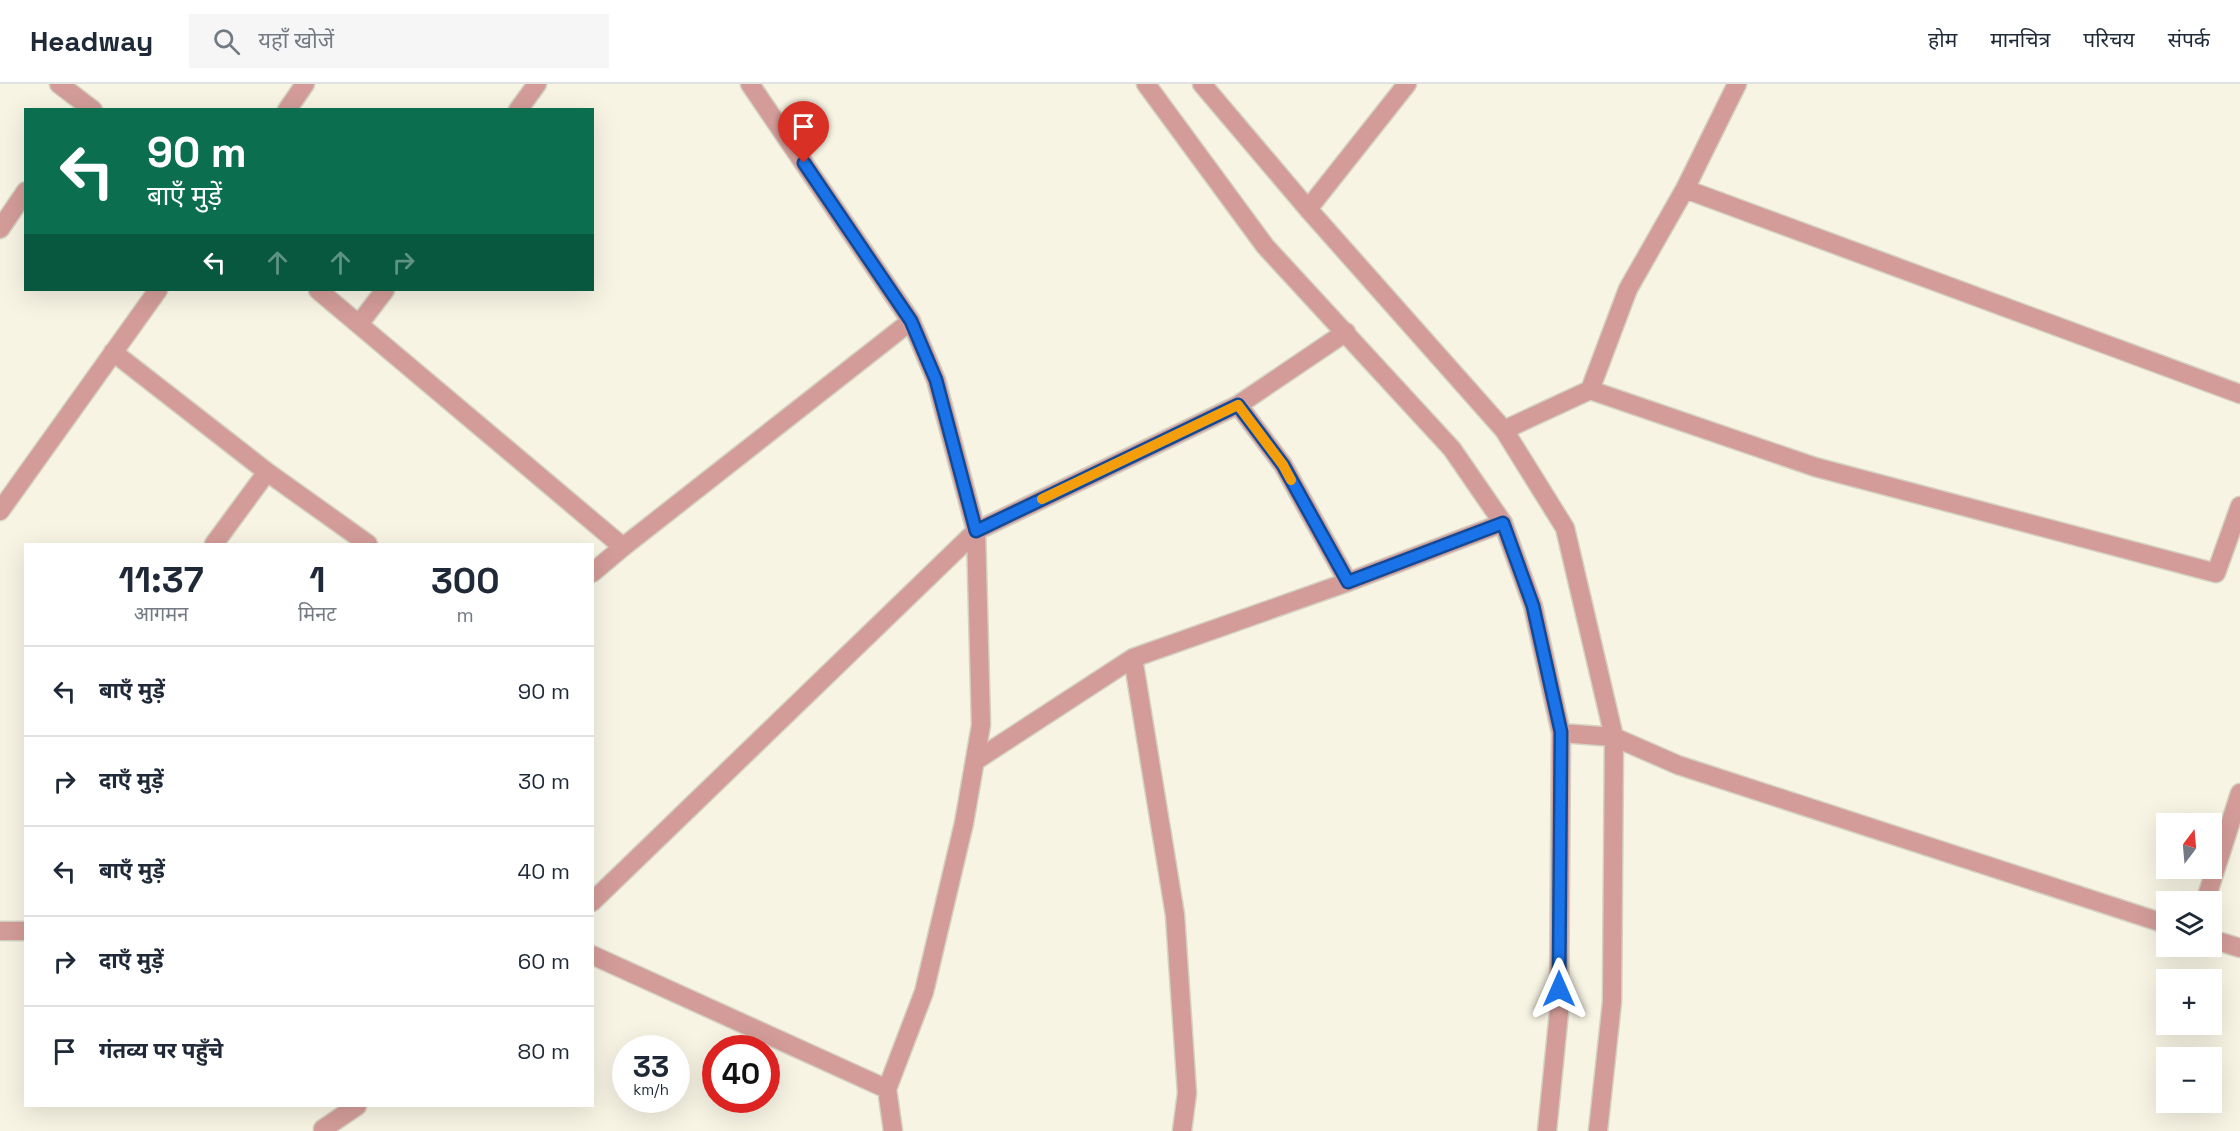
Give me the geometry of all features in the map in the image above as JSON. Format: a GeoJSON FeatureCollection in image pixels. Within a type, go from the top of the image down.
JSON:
{"type":"FeatureCollection","features":[{"type":"Feature","properties":{"kind":"street"},"geometry":{"type":"LineString","coordinates":[[59,84],[86,107]]}},
{"type":"Feature","properties":{"kind":"street"},"geometry":{"type":"LineString","coordinates":[[288,108],[305,84]]}},
{"type":"Feature","properties":{"kind":"street"},"geometry":{"type":"LineString","coordinates":[[519,108],[537,84]]}},
{"type":"Feature","properties":{"kind":"street"},"geometry":{"type":"LineString","coordinates":[[750,84],[911,321],[936,380],[976,531],[981,725],[963,823],[924,992],[887,1089],[893,1131]]}},
{"type":"Feature","properties":{"kind":"street"},"geometry":{"type":"LineString","coordinates":[[1146,84],[1265,246],[1452,449],[1503,523],[1533,606],[1561,732],[1559,1012],[1547,1131]]}},
{"type":"Feature","properties":{"kind":"street"},"geometry":{"type":"LineString","coordinates":[[1202,84],[1308,209],[1504,430],[1565,528],[1614,737],[1612,1002],[1598,1131]]}},
{"type":"Feature","properties":{"kind":"street"},"geometry":{"type":"LineString","coordinates":[[1308,209],[1407,84]]}},
{"type":"Feature","properties":{"kind":"street"},"geometry":{"type":"LineString","coordinates":[[1590,390],[1628,289],[1685,189],[1737,84]]}},
{"type":"Feature","properties":{"kind":"street"},"geometry":{"type":"LineString","coordinates":[[1685,189],[2240,394]]}},
{"type":"Feature","properties":{"kind":"street"},"geometry":{"type":"LineString","coordinates":[[2,221],[24,194]]}},
{"type":"Feature","properties":{"kind":"street"},"geometry":{"type":"LineString","coordinates":[[0,511],[157,291]]}},
{"type":"Feature","properties":{"kind":"street"},"geometry":{"type":"LineString","coordinates":[[319,291],[623,547]]}},
{"type":"Feature","properties":{"kind":"street"},"geometry":{"type":"LineString","coordinates":[[359,324],[384,291]]}},
{"type":"Feature","properties":{"kind":"street"},"geometry":{"type":"LineString","coordinates":[[594,571],[911,321]]}},
{"type":"Feature","properties":{"kind":"street"},"geometry":{"type":"LineString","coordinates":[[594,900],[976,531],[1238,405],[1346,332]]}},
{"type":"Feature","properties":{"kind":"street"},"geometry":{"type":"LineString","coordinates":[[114,352],[267,472],[367,543]]}},
{"type":"Feature","properties":{"kind":"street"},"geometry":{"type":"LineString","coordinates":[[1504,430],[1590,390],[1815,467],[2216,573],[2240,506]]}},
{"type":"Feature","properties":{"kind":"street"},"geometry":{"type":"LineString","coordinates":[[1238,405],[1283,465],[1348,582]]}},
{"type":"Feature","properties":{"kind":"street"},"geometry":{"type":"LineString","coordinates":[[215,543],[267,472]]}},
{"type":"Feature","properties":{"kind":"street"},"geometry":{"type":"LineString","coordinates":[[975,760],[1133,658],[1348,582],[1503,523]]}},
{"type":"Feature","properties":{"kind":"street"},"geometry":{"type":"LineString","coordinates":[[1133,658],[1175,915],[1187,1093],[1182,1131]]}},
{"type":"Feature","properties":{"kind":"street"},"geometry":{"type":"LineString","coordinates":[[1561,732],[1614,737],[1678,765],[2156,921]]}},
{"type":"Feature","properties":{"kind":"street"},"geometry":{"type":"LineString","coordinates":[[2209,891],[2240,793]]}},
{"type":"Feature","properties":{"kind":"street"},"geometry":{"type":"LineString","coordinates":[[0,931],[24,931]]}},
{"type":"Feature","properties":{"kind":"street"},"geometry":{"type":"LineString","coordinates":[[2222,942],[2240,948]]}},
{"type":"Feature","properties":{"kind":"street"},"geometry":{"type":"LineString","coordinates":[[594,956],[887,1089]]}},
{"type":"Feature","properties":{"kind":"street"},"geometry":{"type":"LineString","coordinates":[[327,1131],[323,1129],[356,1107]]}},
{"type":"Feature","properties":{"kind":"slow traffic"},"geometry":{"type":"LineString","coordinates":[[1042,499],[1238,405],[1283,465],[1291,480]]}},
{"type":"Feature","properties":{"kind":"route"},"geometry":{"type":"LineString","coordinates":[[804,163],[911,321],[936,380],[976,531],[1238,405],[1283,465],[1348,582],[1503,523],[1533,606],[1561,732],[1559,989]]}}]}
